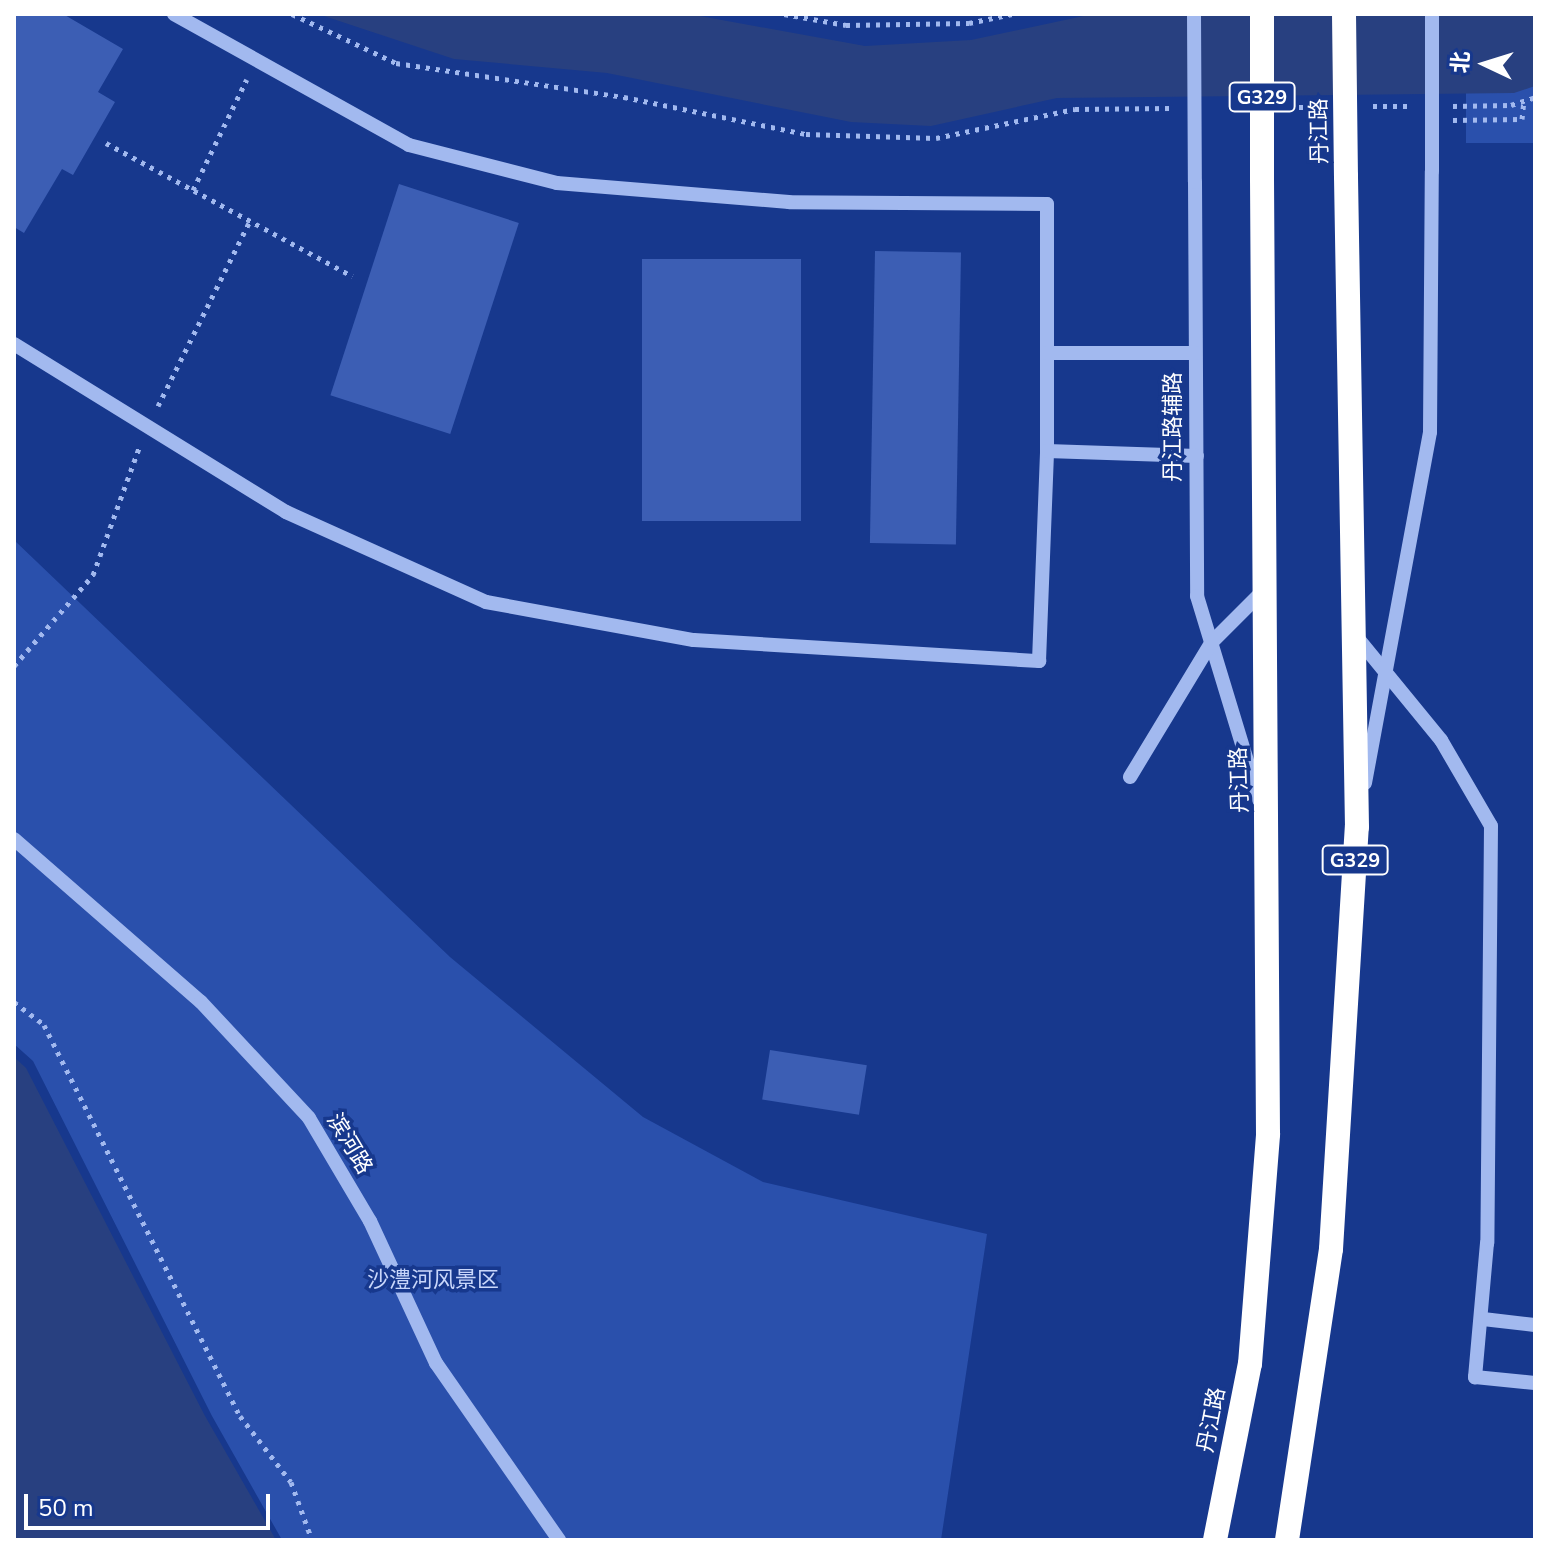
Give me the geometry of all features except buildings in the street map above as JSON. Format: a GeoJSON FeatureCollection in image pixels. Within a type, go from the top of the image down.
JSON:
{"type":"FeatureCollection","features":[{"type":"Feature","properties":{"kind":"highway","name":"丹江路"},"geometry":{"type":"LineString","coordinates":[[1215,1540],[1250,1364],[1268,1134],[1267,829],[1261,593],[1262,14]]}},
{"type":"Feature","properties":{"kind":"highway","name":"丹江路"},"geometry":{"type":"LineString","coordinates":[[1287,1540],[1331,1249],[1357,827],[1344,14]]}},
{"type":"Feature","properties":{"kind":"street"},"geometry":{"type":"LineString","coordinates":[[14,344],[286,512],[486,602],[694,640],[1039,661],[1047,451],[1047,204],[789,202],[557,183],[409,145],[174,14]]}},
{"type":"Feature","properties":{"kind":"street","name":"丹江路辅路"},"geometry":{"type":"LineString","coordinates":[[1194,14],[1197,596],[1267,829]]}},
{"type":"Feature","properties":{"kind":"street"},"geometry":{"type":"LineString","coordinates":[[1357,827],[1430,432],[1432,14]]}},
{"type":"Feature","properties":{"kind":"street"},"geometry":{"type":"LineString","coordinates":[[1047,353],[1195,353]]}},
{"type":"Feature","properties":{"kind":"street"},"geometry":{"type":"LineString","coordinates":[[1047,451],[1197,456]]}},
{"type":"Feature","properties":{"kind":"street"},"geometry":{"type":"LineString","coordinates":[[1130,777],[1211,643],[1261,593]]}},
{"type":"Feature","properties":{"kind":"street"},"geometry":{"type":"LineString","coordinates":[[1354,635],[1441,740],[1491,826],[1483,1319],[1475,1377],[1535,1383]]}},
{"type":"Feature","properties":{"kind":"street","name":"滨河路"},"geometry":{"type":"LineString","coordinates":[[14,839],[201,1002],[309,1118],[370,1221],[436,1363],[559,1540]]}},
{"type":"Feature","properties":{"kind":"street"},"geometry":{"type":"LineString","coordinates":[[1483,1319],[1535,1325]]}},
{"type":"Feature","properties":{"kind":"path"},"geometry":{"type":"LineString","coordinates":[[292,14],[396,63],[624,97],[806,134],[936,138],[1075,109],[1184,108]]}},
{"type":"Feature","properties":{"kind":"path"},"geometry":{"type":"LineString","coordinates":[[784,14],[846,25],[969,23],[1012,14]]}},
{"type":"Feature","properties":{"kind":"path"},"geometry":{"type":"LineString","coordinates":[[193,190],[256,59]]}},
{"type":"Feature","properties":{"kind":"path"},"geometry":{"type":"LineString","coordinates":[[1448,106],[1535,97]]}},
{"type":"Feature","properties":{"kind":"path"},"geometry":{"type":"LineString","coordinates":[[1432,121],[1522,119],[1524,100]]}},
{"type":"Feature","properties":{"kind":"path"},"geometry":{"type":"LineString","coordinates":[[1371,106],[1417,106]]}},
{"type":"Feature","properties":{"kind":"path"},"geometry":{"type":"LineString","coordinates":[[1277,107],[1324,107]]}},
{"type":"Feature","properties":{"kind":"path"},"geometry":{"type":"LineString","coordinates":[[106,143],[352,276]]}},
{"type":"Feature","properties":{"kind":"path"},"geometry":{"type":"LineString","coordinates":[[14,1002],[44,1025],[240,1416],[291,1482],[312,1540]]}},
{"type":"Feature","properties":{"kind":"green space"},"geometry":{"type":"Polygon","coordinates":[[[1466,14],[1535,14],[1535,143],[1466,143],[1466,14]]]}},
{"type":"Feature","properties":{"kind":"green space","name":"沙澧河风景区"},"geometry":{"type":"Polygon","coordinates":[[[14,540],[450,957],[643,1117],[763,1182],[987,1234],[941,1540],[282,1540],[212,1416],[33,1061],[14,1044],[14,540]]]}},
{"type":"Feature","properties":{"kind":"shaded area"},"geometry":{"type":"Polygon","coordinates":[[[318,14],[689,14],[865,46],[971,40],[1093,14],[1535,14],[1535,86],[1514,93],[1057,98],[931,126],[851,122],[607,73],[454,59],[318,14]]]}},
{"type":"Feature","properties":{"kind":"shaded area"},"geometry":{"type":"Polygon","coordinates":[[[14,1057],[26,1068],[205,1416],[276,1540],[14,1540],[14,1057]]]}}]}
